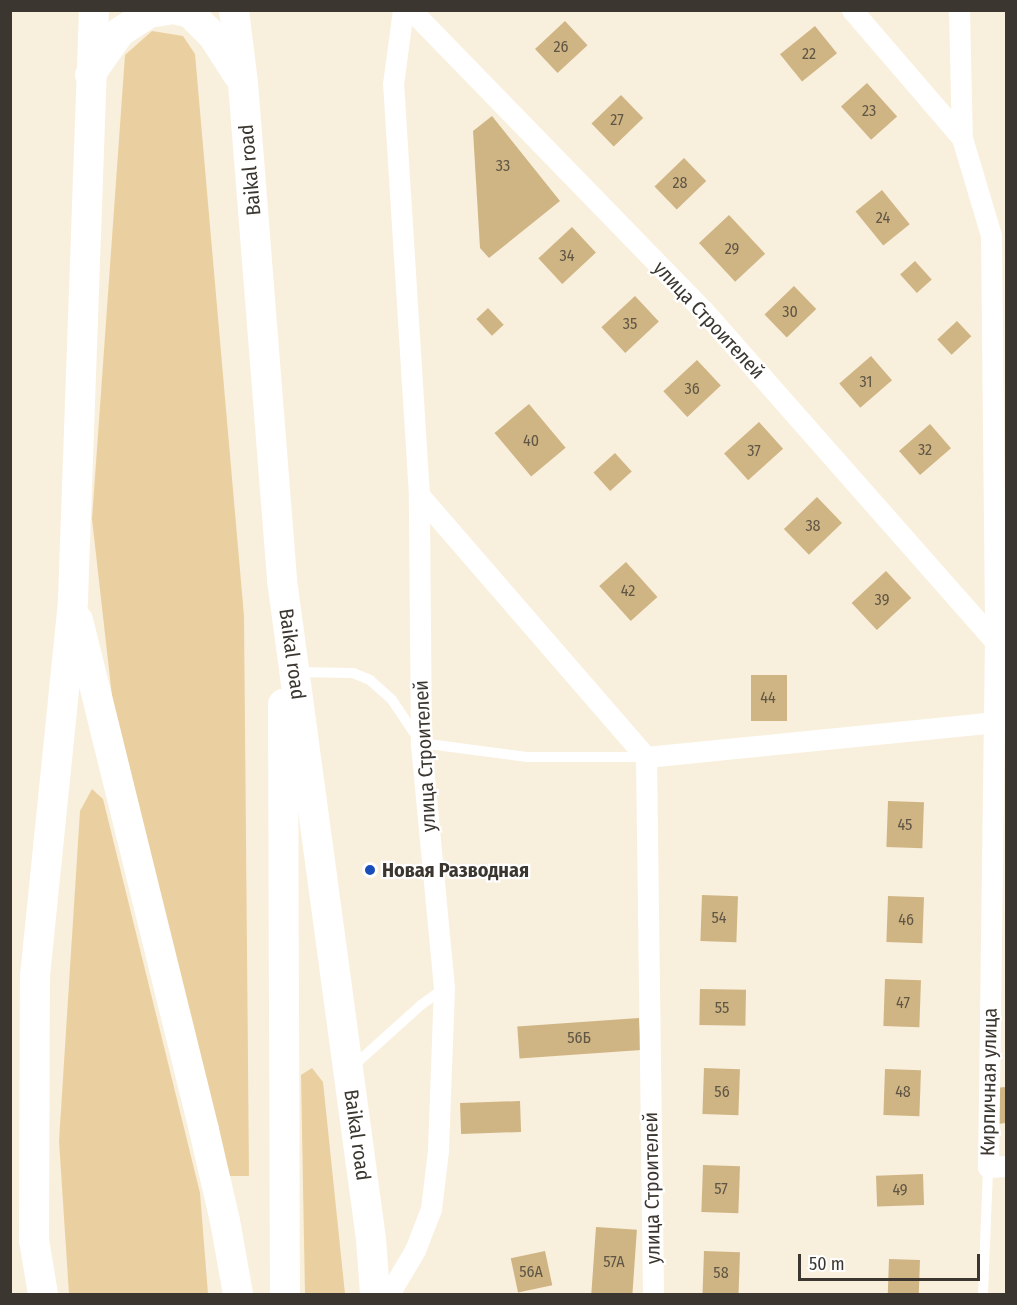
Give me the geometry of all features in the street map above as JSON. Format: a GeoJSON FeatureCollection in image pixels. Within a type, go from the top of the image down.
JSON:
{"type":"FeatureCollection","features":[{"type":"Feature","properties":{"kind":"main road"},"geometry":{"type":"LineString","coordinates":[[43,1294],[34,1240],[35,976],[73,600],[94,10]]}},
{"type":"Feature","properties":{"kind":"main road"},"geometry":{"type":"LineString","coordinates":[[90,76],[120,32],[149,13],[167,10]]}},
{"type":"Feature","properties":{"kind":"main road"},"geometry":{"type":"LineString","coordinates":[[177,10],[190,13],[213,36],[243,83]]}},
{"type":"Feature","properties":{"kind":"main road","name":"Baikal road"},"geometry":{"type":"LineString","coordinates":[[234,10],[243,83],[282,580],[371,1239],[375,1294]]}},
{"type":"Feature","properties":{"kind":"main road"},"geometry":{"type":"LineString","coordinates":[[282,580],[285,1294]]}},
{"type":"Feature","properties":{"kind":"main road"},"geometry":{"type":"LineString","coordinates":[[73,600],[204,1130],[225,1221],[238,1294]]}},
{"type":"Feature","properties":{"kind":"street","name":"улица Строителей"},"geometry":{"type":"LineString","coordinates":[[389,1294],[415,1250],[431,1209],[438,1150],[444,988],[421,743],[419,495],[393,84],[403,10]]}},
{"type":"Feature","properties":{"kind":"street","name":"улица Строителей"},"geometry":{"type":"LineString","coordinates":[[411,10],[703,310],[994,641]]}},
{"type":"Feature","properties":{"kind":"street"},"geometry":{"type":"LineString","coordinates":[[852,10],[962,138]]}},
{"type":"Feature","properties":{"kind":"street","name":"Кирпичная улица"},"geometry":{"type":"LineString","coordinates":[[958,10],[962,138],[999,234],[994,641],[999,721],[997,1166]]}},
{"type":"Feature","properties":{"kind":"street"},"geometry":{"type":"LineString","coordinates":[[419,495],[646,757],[999,721]]}},
{"type":"Feature","properties":{"kind":"street","name":"улица Строителей"},"geometry":{"type":"LineString","coordinates":[[646,757],[653,1294]]}},
{"type":"Feature","properties":{"kind":"lane"},"geometry":{"type":"LineString","coordinates":[[295,672],[353,673],[370,680],[392,700],[421,743],[527,757],[646,757]]}},
{"type":"Feature","properties":{"kind":"lane"},"geometry":{"type":"LineString","coordinates":[[348,1070],[421,1005],[444,988]]}},
{"type":"Feature","properties":{"kind":"lane"},"geometry":{"type":"LineString","coordinates":[[983,1294],[997,1166]]}},
{"type":"Feature","properties":{"kind":"shaded area"},"geometry":{"type":"Polygon","coordinates":[[[152,31],[183,36],[195,54],[244,616],[249,1176],[229,1176],[112,696],[92,519],[125,55],[152,31]]]}},
{"type":"Feature","properties":{"kind":"shaded area"},"geometry":{"type":"Polygon","coordinates":[[[92,789],[103,799],[200,1193],[208,1294],[69,1294],[59,1141],[80,811],[92,789]]]}},
{"type":"Feature","properties":{"kind":"shaded area"},"geometry":{"type":"Polygon","coordinates":[[[312,1068],[323,1082],[345,1294],[305,1294],[301,1075],[312,1068]]]}},
{"type":"Feature","properties":{"kind":"building"},"geometry":{"type":"Polygon","coordinates":[[[565,21],[588,45],[558,73],[535,49],[565,21]]]}},
{"type":"Feature","properties":{"kind":"building"},"geometry":{"type":"Polygon","coordinates":[[[815,26],[837,53],[802,82],[780,54],[815,26]]]}},
{"type":"Feature","properties":{"kind":"building"},"geometry":{"type":"Polygon","coordinates":[[[867,83],[897,116],[871,140],[841,106],[867,83]]]}},
{"type":"Feature","properties":{"kind":"building"},"geometry":{"type":"Polygon","coordinates":[[[621,95],[643,118],[614,146],[592,123],[621,95]]]}},
{"type":"Feature","properties":{"kind":"building"},"geometry":{"type":"Polygon","coordinates":[[[492,116],[560,201],[489,258],[480,248],[473,131],[492,116]]]}},
{"type":"Feature","properties":{"kind":"building"},"geometry":{"type":"Polygon","coordinates":[[[684,158],[706,181],[677,209],[655,186],[684,158]]]}},
{"type":"Feature","properties":{"kind":"building"},"geometry":{"type":"Polygon","coordinates":[[[882,190],[910,224],[883,246],[856,211],[882,190]]]}},
{"type":"Feature","properties":{"kind":"building"},"geometry":{"type":"Polygon","coordinates":[[[729,215],[765,254],[735,282],[699,243],[729,215]]]}},
{"type":"Feature","properties":{"kind":"building"},"geometry":{"type":"Polygon","coordinates":[[[572,227],[596,253],[562,284],[538,258],[572,227]]]}},
{"type":"Feature","properties":{"kind":"building"},"geometry":{"type":"Polygon","coordinates":[[[915,261],[932,280],[917,293],[900,274],[915,261]]]}},
{"type":"Feature","properties":{"kind":"building"},"geometry":{"type":"Polygon","coordinates":[[[794,286],[816,309],[787,337],[765,314],[794,286]]]}},
{"type":"Feature","properties":{"kind":"building"},"geometry":{"type":"Polygon","coordinates":[[[635,296],[659,322],[625,353],[601,327],[635,296]]]}},
{"type":"Feature","properties":{"kind":"building"},"geometry":{"type":"Polygon","coordinates":[[[488,308],[504,325],[492,336],[476,319],[488,308]]]}},
{"type":"Feature","properties":{"kind":"building"},"geometry":{"type":"Polygon","coordinates":[[[957,321],[971,336],[952,355],[937,339],[957,321]]]}},
{"type":"Feature","properties":{"kind":"building"},"geometry":{"type":"Polygon","coordinates":[[[871,356],[892,380],[860,408],[839,384],[871,356]]]}},
{"type":"Feature","properties":{"kind":"building"},"geometry":{"type":"Polygon","coordinates":[[[697,360],[721,386],[687,417],[663,391],[697,360]]]}},
{"type":"Feature","properties":{"kind":"building"},"geometry":{"type":"Polygon","coordinates":[[[529,404],[566,448],[531,477],[495,433],[529,404]]]}},
{"type":"Feature","properties":{"kind":"building"},"geometry":{"type":"Polygon","coordinates":[[[759,422],[783,449],[748,480],[724,453],[759,422]]]}},
{"type":"Feature","properties":{"kind":"building"},"geometry":{"type":"Polygon","coordinates":[[[930,424],[951,448],[920,475],[899,451],[930,424]]]}},
{"type":"Feature","properties":{"kind":"building"},"geometry":{"type":"Polygon","coordinates":[[[615,453],[632,472],[610,491],[593,472],[615,453]]]}},
{"type":"Feature","properties":{"kind":"building"},"geometry":{"type":"Polygon","coordinates":[[[817,497],[842,523],[809,555],[784,529],[817,497]]]}},
{"type":"Feature","properties":{"kind":"building"},"geometry":{"type":"Polygon","coordinates":[[[626,562],[657,597],[631,621],[599,586],[626,562]]]}},
{"type":"Feature","properties":{"kind":"building"},"geometry":{"type":"Polygon","coordinates":[[[886,571],[911,598],[877,630],[852,603],[886,571]]]}},
{"type":"Feature","properties":{"kind":"building"},"geometry":{"type":"Polygon","coordinates":[[[751,675],[787,675],[787,721],[751,721],[751,675]]]}},
{"type":"Feature","properties":{"kind":"building"},"geometry":{"type":"Polygon","coordinates":[[[888,801],[924,802],[922,848],[886,847],[888,801]]]}},
{"type":"Feature","properties":{"kind":"building"},"geometry":{"type":"Polygon","coordinates":[[[702,895],[738,896],[736,942],[700,941],[702,895]]]}},
{"type":"Feature","properties":{"kind":"building"},"geometry":{"type":"Polygon","coordinates":[[[888,896],[924,897],[922,943],[886,942],[888,896]]]}},
{"type":"Feature","properties":{"kind":"building"},"geometry":{"type":"Polygon","coordinates":[[[885,979],[921,980],[919,1027],[883,1026],[885,979]]]}},
{"type":"Feature","properties":{"kind":"building"},"geometry":{"type":"Polygon","coordinates":[[[700,989],[746,990],[745,1026],[699,1025],[700,989]]]}},
{"type":"Feature","properties":{"kind":"building"},"geometry":{"type":"Polygon","coordinates":[[[639,1018],[641,1050],[520,1058],[517,1027],[639,1018]]]}},
{"type":"Feature","properties":{"kind":"building"},"geometry":{"type":"Polygon","coordinates":[[[704,1068],[740,1069],[738,1115],[702,1114],[704,1068]]]}},
{"type":"Feature","properties":{"kind":"building"},"geometry":{"type":"Polygon","coordinates":[[[885,1069],[921,1070],[919,1116],[883,1115],[885,1069]]]}},
{"type":"Feature","properties":{"kind":"building"},"geometry":{"type":"Polygon","coordinates":[[[1006,1087],[1006,1123],[998,1124],[994,1088],[1006,1087]]]}},
{"type":"Feature","properties":{"kind":"building"},"geometry":{"type":"Polygon","coordinates":[[[520,1101],[521,1132],[461,1134],[460,1103],[520,1101]]]}},
{"type":"Feature","properties":{"kind":"building"},"geometry":{"type":"Polygon","coordinates":[[[703,1165],[740,1166],[738,1213],[701,1212],[703,1165]]]}},
{"type":"Feature","properties":{"kind":"building"},"geometry":{"type":"Polygon","coordinates":[[[923,1174],[924,1205],[877,1207],[876,1176],[923,1174]]]}},
{"type":"Feature","properties":{"kind":"building"},"geometry":{"type":"Polygon","coordinates":[[[596,1227],[637,1230],[632,1294],[591,1294],[596,1227]]]}},
{"type":"Feature","properties":{"kind":"building"},"geometry":{"type":"Polygon","coordinates":[[[545,1251],[552,1285],[518,1293],[511,1258],[545,1251]]]}},
{"type":"Feature","properties":{"kind":"building"},"geometry":{"type":"Polygon","coordinates":[[[704,1251],[740,1252],[739,1294],[702,1294],[704,1251]]]}},
{"type":"Feature","properties":{"kind":"building"},"geometry":{"type":"Polygon","coordinates":[[[889,1259],[920,1260],[919,1294],[888,1294],[889,1259]]]}},
{"type":"Feature","properties":{"kind":"place","name":"Новая Разводная"},"geometry":{"type":"Point","coordinates":[370,870]}}]}
